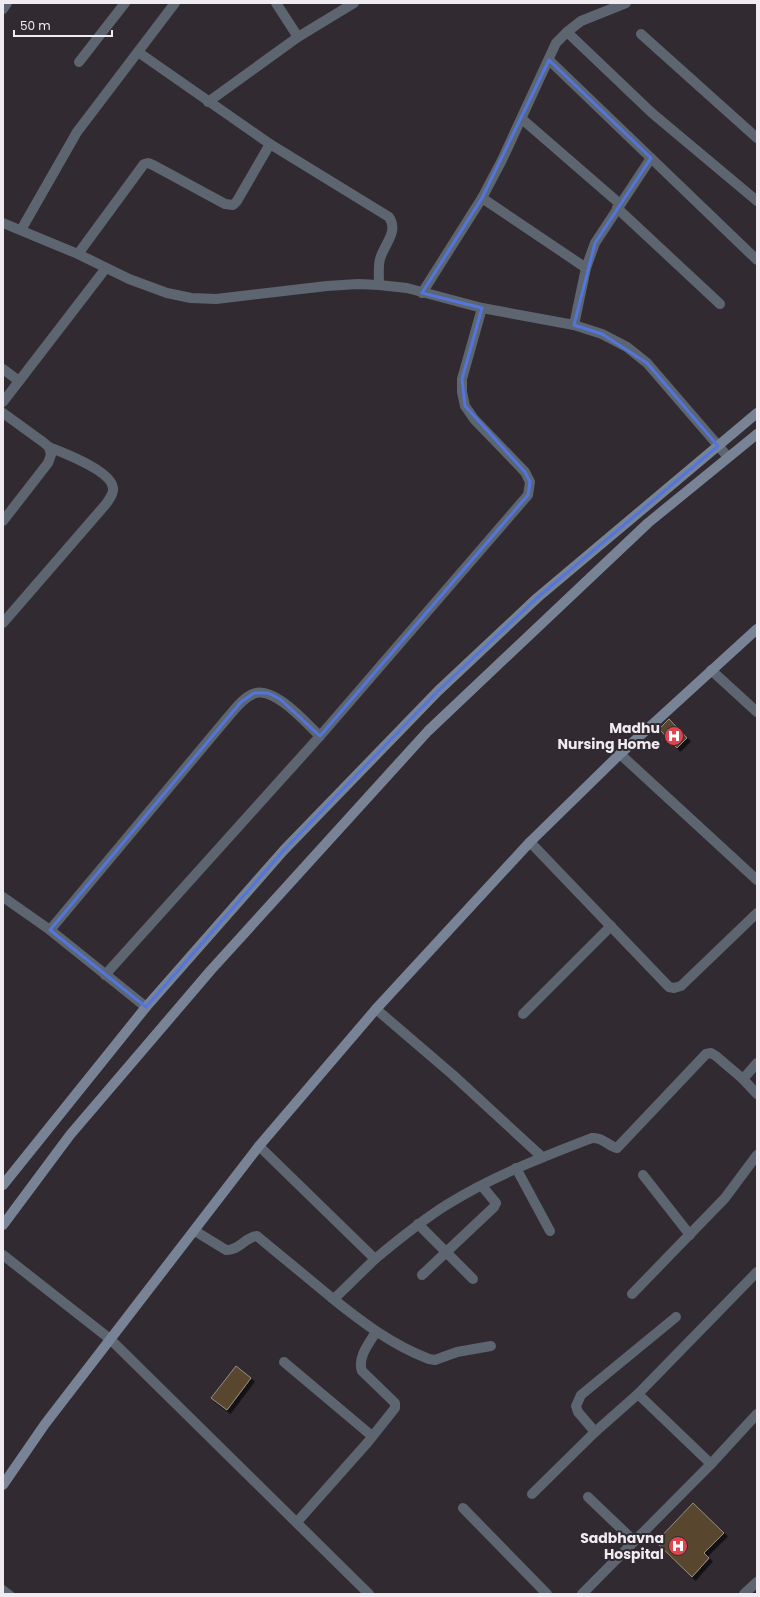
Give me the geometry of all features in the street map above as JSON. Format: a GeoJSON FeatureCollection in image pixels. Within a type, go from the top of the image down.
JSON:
{"type":"FeatureCollection","features":[{"type":"Feature","properties":{"kind":"main road"},"geometry":{"type":"LineString","coordinates":[[3,1185],[146,1006],[284,850],[438,692],[537,598],[757,413]]}},
{"type":"Feature","properties":{"kind":"main road"},"geometry":{"type":"LineString","coordinates":[[3,1225],[70,1135],[211,970],[428,731],[648,522],[757,434]]}},
{"type":"Feature","properties":{"kind":"main road"},"geometry":{"type":"LineString","coordinates":[[3,1485],[45,1424],[259,1146],[376,1009],[530,842],[620,754],[757,629]]}},
{"type":"Feature","properties":{"kind":"street"},"geometry":{"type":"LineString","coordinates":[[3,9],[7,3]]}},
{"type":"Feature","properties":{"kind":"street"},"geometry":{"type":"LineString","coordinates":[[79,62],[125,3]]}},
{"type":"Feature","properties":{"kind":"street"},"geometry":{"type":"LineString","coordinates":[[21,230],[76,132],[175,3]]}},
{"type":"Feature","properties":{"kind":"street"},"geometry":{"type":"LineString","coordinates":[[276,3],[298,37]]}},
{"type":"Feature","properties":{"kind":"street"},"geometry":{"type":"LineString","coordinates":[[208,102],[298,37],[354,3]]}},
{"type":"Feature","properties":{"kind":"street"},"geometry":{"type":"LineString","coordinates":[[422,293],[482,198],[522,119],[556,43],[581,21],[626,3]]}},
{"type":"Feature","properties":{"kind":"street"},"geometry":{"type":"LineString","coordinates":[[567,32],[652,113],[757,201]]}},
{"type":"Feature","properties":{"kind":"street"},"geometry":{"type":"LineString","coordinates":[[641,34],[757,138]]}},
{"type":"Feature","properties":{"kind":"street"},"geometry":{"type":"LineString","coordinates":[[138,52],[270,144],[389,217],[393,223],[392,231],[380,260],[379,285]]}},
{"type":"Feature","properties":{"kind":"street"},"geometry":{"type":"LineString","coordinates":[[549,60],[757,260]]}},
{"type":"Feature","properties":{"kind":"street"},"geometry":{"type":"LineString","coordinates":[[522,119],[619,206],[720,304]]}},
{"type":"Feature","properties":{"kind":"street"},"geometry":{"type":"LineString","coordinates":[[78,254],[144,164],[148,163],[154,165],[225,204],[233,205],[237,201],[270,144]]}},
{"type":"Feature","properties":{"kind":"street"},"geometry":{"type":"LineString","coordinates":[[574,325],[586,268],[595,243],[651,158]]}},
{"type":"Feature","properties":{"kind":"street"},"geometry":{"type":"LineString","coordinates":[[482,198],[586,268]]}},
{"type":"Feature","properties":{"kind":"street"},"geometry":{"type":"LineString","coordinates":[[3,223],[78,254],[129,279],[167,292],[191,298],[216,299],[327,286],[358,284],[396,286],[482,308],[574,325],[602,334],[627,347],[647,363],[728,457]]}},
{"type":"Feature","properties":{"kind":"street"},"geometry":{"type":"LineString","coordinates":[[3,402],[106,268]]}},
{"type":"Feature","properties":{"kind":"street"},"geometry":{"type":"LineString","coordinates":[[104,974],[320,736],[528,495],[530,482],[525,472],[474,419],[464,406],[462,379],[482,308]]}},
{"type":"Feature","properties":{"kind":"street"},"geometry":{"type":"LineString","coordinates":[[3,369],[19,381]]}},
{"type":"Feature","properties":{"kind":"street"},"geometry":{"type":"LineString","coordinates":[[3,413],[49,447],[79,459],[97,470],[109,480],[113,486],[113,494],[106,504],[3,623]]}},
{"type":"Feature","properties":{"kind":"street"},"geometry":{"type":"LineString","coordinates":[[3,521],[48,463],[52,455],[49,447]]}},
{"type":"Feature","properties":{"kind":"street"},"geometry":{"type":"LineString","coordinates":[[711,670],[757,712]]}},
{"type":"Feature","properties":{"kind":"street"},"geometry":{"type":"LineString","coordinates":[[50,930],[241,702],[254,693],[268,693],[280,699],[320,736]]}},
{"type":"Feature","properties":{"kind":"street"},"geometry":{"type":"LineString","coordinates":[[620,754],[757,880]]}},
{"type":"Feature","properties":{"kind":"street"},"geometry":{"type":"LineString","coordinates":[[530,842],[669,987],[674,988],[681,986],[757,912]]}},
{"type":"Feature","properties":{"kind":"street"},"geometry":{"type":"LineString","coordinates":[[3,897],[50,930],[146,1006]]}},
{"type":"Feature","properties":{"kind":"street"},"geometry":{"type":"LineString","coordinates":[[523,1014],[611,926]]}},
{"type":"Feature","properties":{"kind":"street"},"geometry":{"type":"LineString","coordinates":[[376,1009],[453,1075],[542,1157]]}},
{"type":"Feature","properties":{"kind":"street"},"geometry":{"type":"LineString","coordinates":[[332,1298],[336,1297],[375,1259],[418,1224],[450,1203],[516,1168],[592,1138],[601,1139],[612,1147],[617,1148],[706,1054],[711,1053],[716,1056],[743,1079],[757,1094]]}},
{"type":"Feature","properties":{"kind":"street"},"geometry":{"type":"LineString","coordinates":[[743,1079],[757,1063]]}},
{"type":"Feature","properties":{"kind":"street"},"geometry":{"type":"LineString","coordinates":[[259,1146],[375,1259]]}},
{"type":"Feature","properties":{"kind":"street"},"geometry":{"type":"LineString","coordinates":[[632,1294],[725,1198],[757,1155]]}},
{"type":"Feature","properties":{"kind":"street"},"geometry":{"type":"LineString","coordinates":[[516,1168],[550,1231]]}},
{"type":"Feature","properties":{"kind":"street"},"geometry":{"type":"LineString","coordinates":[[644,1175],[690,1235]]}},
{"type":"Feature","properties":{"kind":"street"},"geometry":{"type":"LineString","coordinates":[[422,1275],[494,1207],[496,1203],[482,1186]]}},
{"type":"Feature","properties":{"kind":"street"},"geometry":{"type":"LineString","coordinates":[[418,1224],[473,1279]]}},
{"type":"Feature","properties":{"kind":"street"},"geometry":{"type":"LineString","coordinates":[[195,1231],[226,1250],[236,1248],[252,1236],[257,1236],[376,1332],[429,1359],[435,1360],[456,1352],[491,1346]]}},
{"type":"Feature","properties":{"kind":"street"},"geometry":{"type":"LineString","coordinates":[[3,1255],[110,1339],[369,1594]]}},
{"type":"Feature","properties":{"kind":"street"},"geometry":{"type":"LineString","coordinates":[[532,1494],[595,1432],[638,1394],[757,1272]]}},
{"type":"Feature","properties":{"kind":"street"},"geometry":{"type":"LineString","coordinates":[[595,1432],[578,1412],[576,1406],[581,1395],[676,1317]]}},
{"type":"Feature","properties":{"kind":"street"},"geometry":{"type":"LineString","coordinates":[[297,1522],[395,1408],[395,1403],[362,1371],[360,1366],[361,1359],[376,1332]]}},
{"type":"Feature","properties":{"kind":"street"},"geometry":{"type":"LineString","coordinates":[[284,1362],[372,1436]]}},
{"type":"Feature","properties":{"kind":"street"},"geometry":{"type":"LineString","coordinates":[[638,1394],[711,1464]]}},
{"type":"Feature","properties":{"kind":"street"},"geometry":{"type":"LineString","coordinates":[[582,1594],[711,1464],[757,1414]]}},
{"type":"Feature","properties":{"kind":"street"},"geometry":{"type":"LineString","coordinates":[[588,1497],[634,1541]]}},
{"type":"Feature","properties":{"kind":"street"},"geometry":{"type":"LineString","coordinates":[[463,1508],[547,1594]]}},
{"type":"Feature","properties":{"kind":"street"},"geometry":{"type":"LineString","coordinates":[[744,1594],[757,1582]]}},
{"type":"Feature","properties":{"kind":"lane"},"geometry":{"type":"LineString","coordinates":[[3,1588],[11,1594]]}},
{"type":"Feature","properties":{"kind":"highlighted area"},"geometry":{"type":"Polygon","coordinates":[[[549,60],[651,158],[595,243],[574,325],[602,334],[647,363],[718,446],[537,598],[438,691],[284,850],[146,1007],[50,930],[241,702],[254,693],[268,693],[280,699],[320,736],[528,495],[530,482],[525,472],[465,406],[462,379],[482,308],[422,293],[482,198],[549,60]]]}},
{"type":"Feature","properties":{"kind":"building"},"geometry":{"type":"Polygon","coordinates":[[[669,719],[687,738],[677,748],[659,729],[669,719]]]}},
{"type":"Feature","properties":{"kind":"building"},"geometry":{"type":"Polygon","coordinates":[[[236,1366],[251,1378],[227,1410],[211,1398],[236,1366]]]}},
{"type":"Feature","properties":{"kind":"building"},"geometry":{"type":"Polygon","coordinates":[[[693,1503],[724,1533],[704,1553],[709,1558],[692,1577],[656,1542],[693,1503]]]}},
{"type":"Feature","properties":{"kind":"place","name":"Madhu Nursing Home"},"geometry":{"type":"Point","coordinates":[674,736]}},
{"type":"Feature","properties":{"kind":"place","name":"Sadbhavna Hospital"},"geometry":{"type":"Point","coordinates":[678,1546]}}]}
